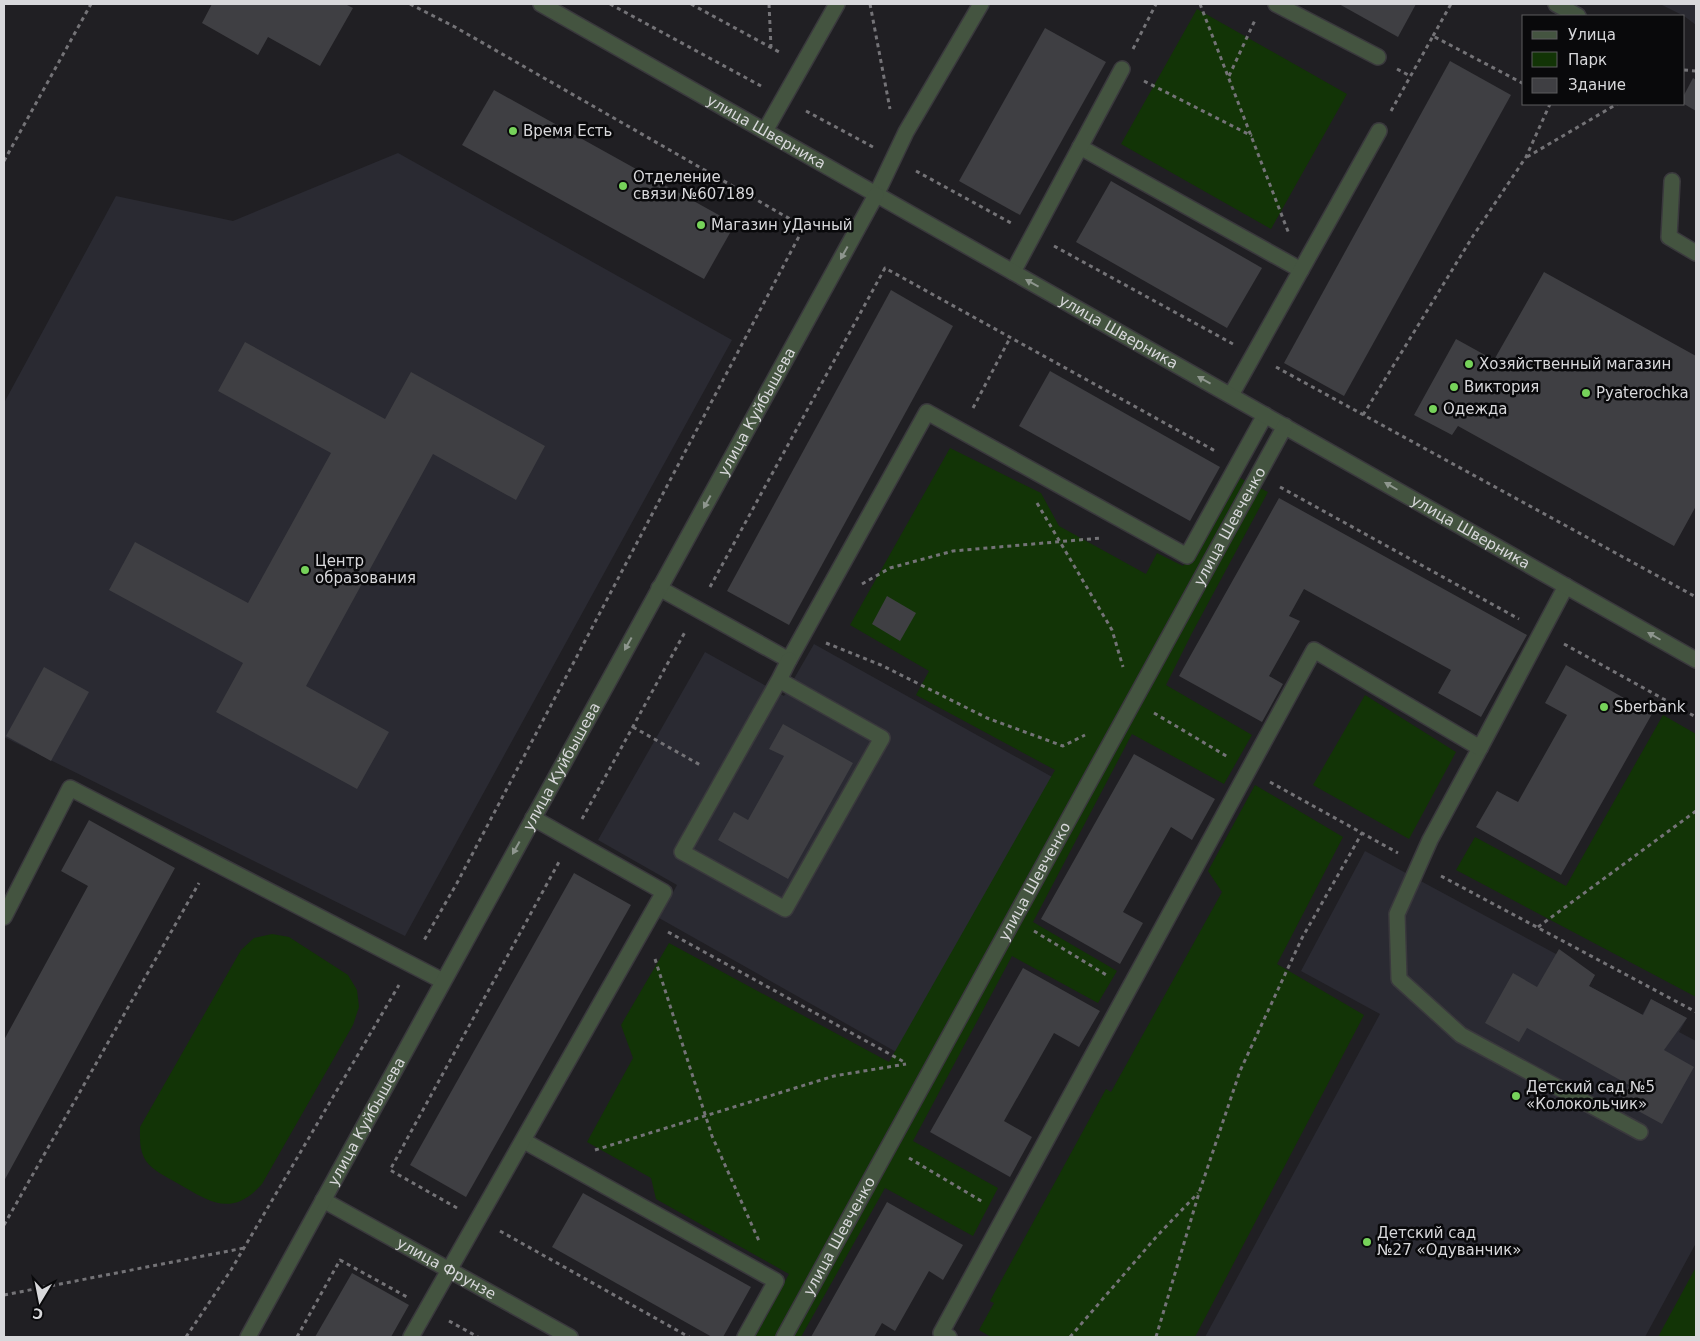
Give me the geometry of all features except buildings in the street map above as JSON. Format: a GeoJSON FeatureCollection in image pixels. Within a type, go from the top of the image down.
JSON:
{"type":"FeatureCollection","features":[{"type":"Feature","properties":{"kind":"street","name":"улица Шверника"},"geometry":{"type":"LineString","coordinates":[[541,4],[1696,660]]}},
{"type":"Feature","properties":{"kind":"street"},"geometry":{"type":"LineString","coordinates":[[765,131],[837,4]]}},
{"type":"Feature","properties":{"kind":"street","name":"улица Куйбышева"},"geometry":{"type":"LineString","coordinates":[[248,1337],[876,194],[896,154],[981,4]]}},
{"type":"Feature","properties":{"kind":"street"},"geometry":{"type":"LineString","coordinates":[[1276,4],[1378,57]]}},
{"type":"Feature","properties":{"kind":"street"},"geometry":{"type":"LineString","coordinates":[[1556,4],[1576,15]]}},
{"type":"Feature","properties":{"kind":"street"},"geometry":{"type":"LineString","coordinates":[[1013,272],[1122,69]]}},
{"type":"Feature","properties":{"kind":"street"},"geometry":{"type":"LineString","coordinates":[[1231,395],[1379,131]]}},
{"type":"Feature","properties":{"kind":"street"},"geometry":{"type":"LineString","coordinates":[[1080,147],[1301,270]]}},
{"type":"Feature","properties":{"kind":"street"},"geometry":{"type":"LineString","coordinates":[[1672,181],[1669,237],[1696,253]]}},
{"type":"Feature","properties":{"kind":"street"},"geometry":{"type":"LineString","coordinates":[[779,680],[882,738],[785,909],[682,852],[927,412],[1186,556],[1265,415]]}},
{"type":"Feature","properties":{"kind":"street","name":"улица Шевченко"},"geometry":{"type":"LineString","coordinates":[[784,1337],[1285,426]]}},
{"type":"Feature","properties":{"kind":"street"},"geometry":{"type":"LineString","coordinates":[[1566,586],[1419,864],[1397,914],[1399,979],[1461,1035],[1640,1132]]}},
{"type":"Feature","properties":{"kind":"street"},"geometry":{"type":"LineString","coordinates":[[659,588],[789,660]]}},
{"type":"Feature","properties":{"kind":"street"},"geometry":{"type":"LineString","coordinates":[[949,1337],[940,1332],[1006,1215],[1314,650],[1480,748]]}},
{"type":"Feature","properties":{"kind":"street"},"geometry":{"type":"LineString","coordinates":[[4,917],[70,788],[443,981]]}},
{"type":"Feature","properties":{"kind":"street"},"geometry":{"type":"LineString","coordinates":[[411,1337],[664,892],[533,818]]}},
{"type":"Feature","properties":{"kind":"street"},"geometry":{"type":"LineString","coordinates":[[524,1141],[776,1281],[745,1337]]}},
{"type":"Feature","properties":{"kind":"street","name":"улица Фрунзе"},"geometry":{"type":"LineString","coordinates":[[323,1200],[570,1337]]}},
{"type":"Feature","properties":{"kind":"path"},"geometry":{"type":"LineString","coordinates":[[4,162],[91,4]]}},
{"type":"Feature","properties":{"kind":"path"},"geometry":{"type":"LineString","coordinates":[[186,1337],[244,1248],[411,964],[466,865],[804,227],[455,27],[410,4]]}},
{"type":"Feature","properties":{"kind":"path"},"geometry":{"type":"LineString","coordinates":[[610,4],[784,98],[896,154],[1033,235],[1696,597]]}},
{"type":"Feature","properties":{"kind":"path"},"geometry":{"type":"LineString","coordinates":[[691,4],[803,65]]}},
{"type":"Feature","properties":{"kind":"path"},"geometry":{"type":"LineString","coordinates":[[769,4],[771,47]]}},
{"type":"Feature","properties":{"kind":"path"},"geometry":{"type":"LineString","coordinates":[[870,4],[896,154]]}},
{"type":"Feature","properties":{"kind":"path"},"geometry":{"type":"LineString","coordinates":[[1140,36],[1156,4]]}},
{"type":"Feature","properties":{"kind":"path"},"geometry":{"type":"LineString","coordinates":[[1200,4],[1282,213]]}},
{"type":"Feature","properties":{"kind":"path"},"geometry":{"type":"LineString","coordinates":[[1379,131],[1451,4]]}},
{"type":"Feature","properties":{"kind":"path"},"geometry":{"type":"LineString","coordinates":[[1229,76],[1258,13]]}},
{"type":"Feature","properties":{"kind":"path"},"geometry":{"type":"LineString","coordinates":[[1433,36],[1522,83]]}},
{"type":"Feature","properties":{"kind":"path"},"geometry":{"type":"LineString","coordinates":[[1166,92],[1253,136]]}},
{"type":"Feature","properties":{"kind":"path"},"geometry":{"type":"LineString","coordinates":[[1363,415],[1473,236],[1526,157],[1550,105]]}},
{"type":"Feature","properties":{"kind":"path"},"geometry":{"type":"LineString","coordinates":[[1526,157],[1615,105]]}},
{"type":"Feature","properties":{"kind":"path"},"geometry":{"type":"LineString","coordinates":[[689,1337],[390,1170],[885,268],[1238,464]]}},
{"type":"Feature","properties":{"kind":"path"},"geometry":{"type":"LineString","coordinates":[[961,431],[1010,338]]}},
{"type":"Feature","properties":{"kind":"path"},"geometry":{"type":"LineString","coordinates":[[1258,475],[1696,717]]}},
{"type":"Feature","properties":{"kind":"path"},"geometry":{"type":"LineString","coordinates":[[1036,501],[1112,630],[1134,701],[1248,769],[1362,833],[1696,1012]]}},
{"type":"Feature","properties":{"kind":"path"},"geometry":{"type":"LineString","coordinates":[[858,586],[890,568],[954,551],[1146,534]]}},
{"type":"Feature","properties":{"kind":"path"},"geometry":{"type":"LineString","coordinates":[[804,634],[881,665],[987,718],[1063,746],[1086,734]]}},
{"type":"Feature","properties":{"kind":"path"},"geometry":{"type":"LineString","coordinates":[[633,727],[723,778]]}},
{"type":"Feature","properties":{"kind":"path"},"geometry":{"type":"LineString","coordinates":[[1537,927],[1696,811]]}},
{"type":"Feature","properties":{"kind":"path"},"geometry":{"type":"LineString","coordinates":[[1156,1337],[1199,1192],[1240,1071],[1302,938],[1362,833]]}},
{"type":"Feature","properties":{"kind":"path"},"geometry":{"type":"LineString","coordinates":[[4,1225],[211,861]]}},
{"type":"Feature","properties":{"kind":"path"},"geometry":{"type":"LineString","coordinates":[[1014,919],[1129,988]]}},
{"type":"Feature","properties":{"kind":"path"},"geometry":{"type":"LineString","coordinates":[[646,924],[906,1064]]}},
{"type":"Feature","properties":{"kind":"path"},"geometry":{"type":"LineString","coordinates":[[646,924],[712,1136],[776,1281]]}},
{"type":"Feature","properties":{"kind":"path"},"geometry":{"type":"LineString","coordinates":[[570,1167],[592,1152],[705,1115],[834,1076],[906,1064],[940,1054]]}},
{"type":"Feature","properties":{"kind":"path"},"geometry":{"type":"LineString","coordinates":[[889,1146],[1006,1215]]}},
{"type":"Feature","properties":{"kind":"path"},"geometry":{"type":"LineString","coordinates":[[1070,1337],[1157,1236],[1199,1192]]}},
{"type":"Feature","properties":{"kind":"path"},"geometry":{"type":"LineString","coordinates":[[4,1295],[244,1248]]}},
{"type":"Feature","properties":{"kind":"path"},"geometry":{"type":"LineString","coordinates":[[297,1337],[340,1260]]}},
{"type":"Feature","properties":{"kind":"shaded area"},"geometry":{"type":"Polygon","coordinates":[[[1660,4],[1696,4],[1696,25],[1685,15],[1660,4]]]}},
{"type":"Feature","properties":{"kind":"shaded area","name":"Центр образования"},"geometry":{"type":"Polygon","coordinates":[[[398,153],[732,340],[405,936],[4,737],[4,403],[116,196],[233,221],[398,153]]]}},
{"type":"Feature","properties":{"kind":"shaded area"},"geometry":{"type":"Polygon","coordinates":[[[814,644],[1054,778],[898,1053],[659,918],[677,885],[598,840],[705,652],[784,696],[814,644]]]}},
{"type":"Feature","properties":{"kind":"shaded area","name":"Детский сад №5 «Колокольчик»"},"geometry":{"type":"Polygon","coordinates":[[[1365,851],[1595,975],[1589,986],[1642,1015],[1651,999],[1687,1018],[1679,1032],[1696,1041],[1696,1243],[1645,1337],[1205,1337],[1380,1014],[1301,971],[1365,851]]]}},
{"type":"Feature","properties":{"kind":"green space"},"geometry":{"type":"Polygon","coordinates":[[[1197,9],[1347,94],[1271,229],[1121,144],[1197,9]]]}},
{"type":"Feature","properties":{"kind":"green space"},"geometry":{"type":"Polygon","coordinates":[[[950,448],[1041,493],[1059,526],[1146,574],[1157,553],[1183,566],[1238,477],[1268,492],[1166,685],[1252,735],[1224,784],[1132,734],[1033,922],[1117,971],[1098,1003],[1012,956],[913,1141],[998,1188],[973,1236],[885,1188],[801,1337],[755,1337],[789,1274],[656,1199],[651,1178],[587,1142],[633,1058],[621,1025],[669,943],[889,1062],[1055,770],[916,695],[929,671],[850,625],[950,448]]]}},
{"type":"Feature","properties":{"kind":"green space"},"geometry":{"type":"Polygon","coordinates":[[[1365,695],[1456,752],[1409,839],[1313,785],[1365,695]]]}},
{"type":"Feature","properties":{"kind":"green space"},"geometry":{"type":"Polygon","coordinates":[[[1663,715],[1696,734],[1696,997],[1456,870],[1475,837],[1566,886],[1663,715]]]}},
{"type":"Feature","properties":{"kind":"green space"},"geometry":{"type":"Polygon","coordinates":[[[1255,785],[1343,837],[1277,964],[1364,1015],[1195,1337],[991,1337],[979,1330],[994,1303],[990,1301],[1106,1089],[1111,1092],[1222,892],[1208,871],[1255,785]]]}},
{"type":"Feature","properties":{"kind":"green space"},"geometry":{"type":"Polygon","coordinates":[[[272,934],[289,937],[348,975],[357,990],[359,1007],[353,1025],[262,1184],[241,1201],[231,1204],[210,1201],[160,1174],[149,1165],[141,1149],[140,1127],[241,950],[254,938],[272,934]]]}},
{"type":"Feature","properties":{"kind":"green space"},"geometry":{"type":"Polygon","coordinates":[[[1696,1267],[1696,1337],[1658,1337],[1696,1267]]]}},
{"type":"Feature","properties":{"kind":"place","name":"Время Есть"},"geometry":{"type":"Point","coordinates":[513,131]}},
{"type":"Feature","properties":{"kind":"place","name":"Отделение связи №607189"},"geometry":{"type":"Point","coordinates":[623,186]}},
{"type":"Feature","properties":{"kind":"place","name":"Магазин уДачный"},"geometry":{"type":"Point","coordinates":[701,225]}},
{"type":"Feature","properties":{"kind":"place","name":"Хозяйственный магазин"},"geometry":{"type":"Point","coordinates":[1469,364]}},
{"type":"Feature","properties":{"kind":"place","name":"Виктория"},"geometry":{"type":"Point","coordinates":[1454,387]}},
{"type":"Feature","properties":{"kind":"place","name":"Pyaterochka"},"geometry":{"type":"Point","coordinates":[1586,393]}},
{"type":"Feature","properties":{"kind":"place","name":"Одежда"},"geometry":{"type":"Point","coordinates":[1433,409]}},
{"type":"Feature","properties":{"kind":"place","name":"Центр образования"},"geometry":{"type":"Point","coordinates":[305,570]}},
{"type":"Feature","properties":{"kind":"place","name":"Sberbank"},"geometry":{"type":"Point","coordinates":[1604,707]}},
{"type":"Feature","properties":{"kind":"place","name":"Детский сад №5 «Колокольчик»"},"geometry":{"type":"Point","coordinates":[1516,1096]}},
{"type":"Feature","properties":{"kind":"place","name":"Детский сад №27 «Одуванчик»"},"geometry":{"type":"Point","coordinates":[1367,1242]}}]}
